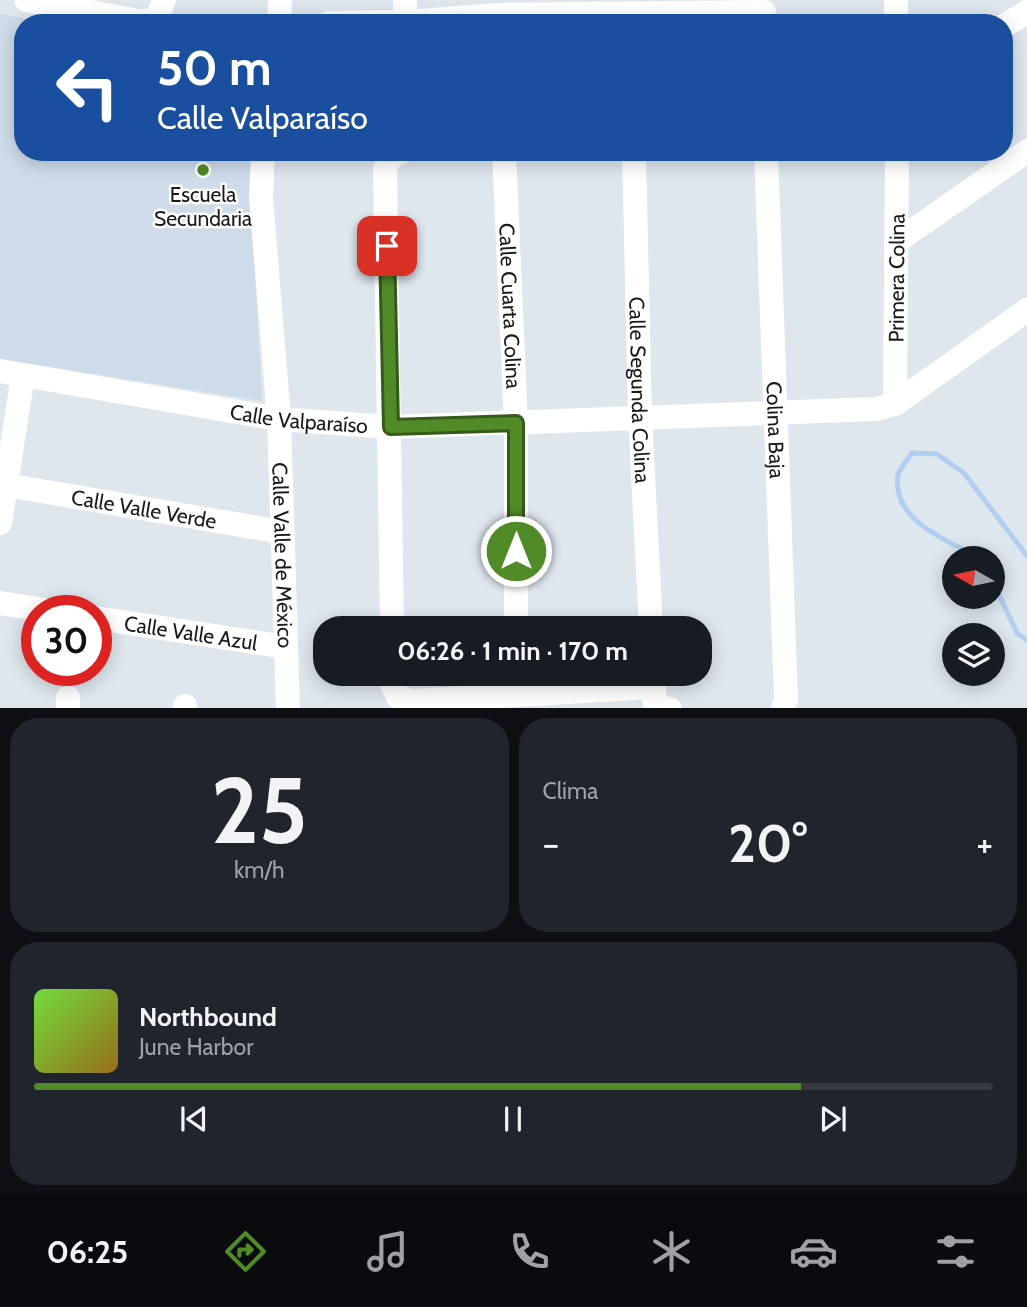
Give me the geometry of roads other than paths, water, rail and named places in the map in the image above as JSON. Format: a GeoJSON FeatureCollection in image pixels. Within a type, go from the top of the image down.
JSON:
{"type":"FeatureCollection","features":[{"type":"Feature","properties":{"kind":"street"},"geometry":{"type":"LineString","coordinates":[[26,0],[101,14]]}},
{"type":"Feature","properties":{"kind":"street"},"geometry":{"type":"LineString","coordinates":[[509,14],[529,7],[764,11]]}},
{"type":"Feature","properties":{"kind":"street"},"geometry":{"type":"LineString","coordinates":[[387,14],[406,11],[439,14]]}},
{"type":"Feature","properties":{"kind":"street","name":"Calle Valle de México"},"geometry":{"type":"LineString","coordinates":[[263,161],[262,234],[279,419],[288,708]]}},
{"type":"Feature","properties":{"kind":"street"},"geometry":{"type":"LineString","coordinates":[[389,161],[385,169],[392,616]]}},
{"type":"Feature","properties":{"kind":"street","name":"Calle Cuarta Colina"},"geometry":{"type":"LineString","coordinates":[[504,161],[516,423],[516,616]]}},
{"type":"Feature","properties":{"kind":"street","name":"Calle Segunda Colina"},"geometry":{"type":"LineString","coordinates":[[634,161],[640,416],[650,616]]}},
{"type":"Feature","properties":{"kind":"street","name":"Colina Baja"},"geometry":{"type":"LineString","coordinates":[[766,161],[786,699],[783,708]]}},
{"type":"Feature","properties":{"kind":"street","name":"Primera Colina"},"geometry":{"type":"LineString","coordinates":[[895,404],[897,161]]}},
{"type":"Feature","properties":{"kind":"street"},"geometry":{"type":"LineString","coordinates":[[896,242],[1013,161]]}},
{"type":"Feature","properties":{"kind":"street"},"geometry":{"type":"LineString","coordinates":[[895,404],[1027,310]]}},
{"type":"Feature","properties":{"kind":"street"},"geometry":{"type":"LineString","coordinates":[[0,523],[6,485],[12,373]]}},
{"type":"Feature","properties":{"kind":"street","name":"Calle Valparaíso"},"geometry":{"type":"LineString","coordinates":[[12,373],[279,419],[391,427],[775,410],[876,409],[895,404]]}},
{"type":"Feature","properties":{"kind":"street","name":"Calle Valle Verde"},"geometry":{"type":"LineString","coordinates":[[6,485],[282,532]]}},
{"type":"Feature","properties":{"kind":"street"},"geometry":{"type":"LineString","coordinates":[[0,603],[21,606]]}},
{"type":"Feature","properties":{"kind":"street","name":"Calle Valle Azul"},"geometry":{"type":"LineString","coordinates":[[112,620],[286,647]]}},
{"type":"Feature","properties":{"kind":"street"},"geometry":{"type":"LineString","coordinates":[[396,686],[412,701],[504,686]]}},
{"type":"Feature","properties":{"kind":"street"},"geometry":{"type":"LineString","coordinates":[[544,686],[658,694]]}},
{"type":"Feature","properties":{"kind":"waterway"},"geometry":{"type":"LineString","coordinates":[[956,546],[925,528],[904,505],[898,492],[898,476],[912,453],[937,454],[964,473],[1027,556]]}},
{"type":"Feature","properties":{"kind":"waterway"},"geometry":{"type":"LineString","coordinates":[[1005,608],[1017,633],[1027,640]]}},
{"type":"Feature","properties":{"kind":"place","name":"Escuela Secundaria"},"geometry":{"type":"Point","coordinates":[203,170]}}]}
